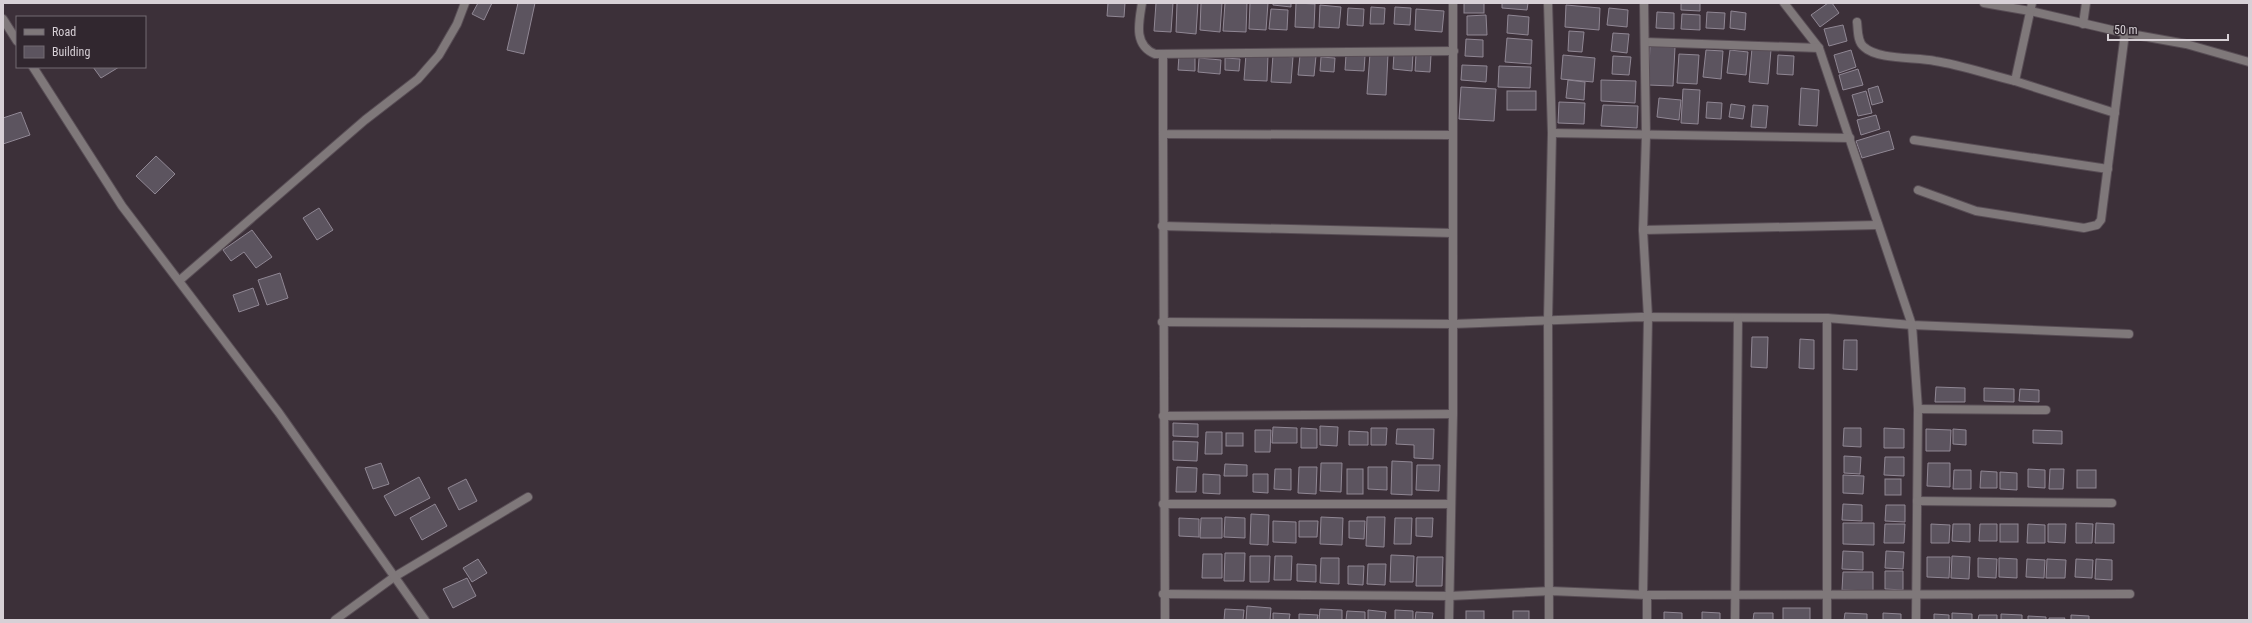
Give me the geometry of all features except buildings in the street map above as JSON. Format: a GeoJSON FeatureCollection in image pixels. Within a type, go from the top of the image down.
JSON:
{"type":"FeatureCollection","features":[{"type":"Feature","properties":{"kind":"street"},"geometry":{"type":"LineString","coordinates":[[180,280],[365,120],[418,79],[439,55],[457,24],[465,3]]}},
{"type":"Feature","properties":{"kind":"street"},"geometry":{"type":"LineString","coordinates":[[1142,3],[1139,36],[1142,45],[1148,51],[1163,54],[1454,51]]}},
{"type":"Feature","properties":{"kind":"street"},"geometry":{"type":"LineString","coordinates":[[1449,620],[1453,414],[1453,3]]}},
{"type":"Feature","properties":{"kind":"street"},"geometry":{"type":"LineString","coordinates":[[1548,3],[1552,133],[1548,320],[1551,591],[1549,620]]}},
{"type":"Feature","properties":{"kind":"street"},"geometry":{"type":"LineString","coordinates":[[1644,3],[1646,136],[1643,230],[1648,317],[1645,594],[1647,620]]}},
{"type":"Feature","properties":{"kind":"street"},"geometry":{"type":"LineString","coordinates":[[1784,3],[1819,48],[1912,325],[1918,409],[1916,620]]}},
{"type":"Feature","properties":{"kind":"street"},"geometry":{"type":"LineString","coordinates":[[1984,3],[2031,7],[2083,24],[2186,44],[2249,62]]}},
{"type":"Feature","properties":{"kind":"street"},"geometry":{"type":"LineString","coordinates":[[2083,24],[2086,3]]}},
{"type":"Feature","properties":{"kind":"street"},"geometry":{"type":"LineString","coordinates":[[2015,81],[2031,7]]}},
{"type":"Feature","properties":{"kind":"street"},"geometry":{"type":"LineString","coordinates":[[3,19],[16,40]]}},
{"type":"Feature","properties":{"kind":"street"},"geometry":{"type":"LineString","coordinates":[[1857,22],[1859,42],[1863,47],[1870,51],[1882,55],[1936,61],[2015,81],[2115,113]]}},
{"type":"Feature","properties":{"kind":"street"},"geometry":{"type":"LineString","coordinates":[[1918,190],[1976,211],[2067,226],[2092,228],[2098,225],[2101,220],[2125,33]]}},
{"type":"Feature","properties":{"kind":"street"},"geometry":{"type":"LineString","coordinates":[[1645,42],[1819,48]]}},
{"type":"Feature","properties":{"kind":"street"},"geometry":{"type":"LineString","coordinates":[[1163,54],[1162,322],[1163,594],[1165,620]]}},
{"type":"Feature","properties":{"kind":"street"},"geometry":{"type":"LineString","coordinates":[[34,68],[122,206],[180,280],[208,322],[279,413],[425,620]]}},
{"type":"Feature","properties":{"kind":"street"},"geometry":{"type":"LineString","coordinates":[[1552,133],[1646,136],[1850,138]]}},
{"type":"Feature","properties":{"kind":"street"},"geometry":{"type":"LineString","coordinates":[[1163,134],[1452,135]]}},
{"type":"Feature","properties":{"kind":"street"},"geometry":{"type":"LineString","coordinates":[[1914,140],[2108,169]]}},
{"type":"Feature","properties":{"kind":"street"},"geometry":{"type":"LineString","coordinates":[[1643,230],[1878,225]]}},
{"type":"Feature","properties":{"kind":"street"},"geometry":{"type":"LineString","coordinates":[[1162,226],[1452,233]]}},
{"type":"Feature","properties":{"kind":"street"},"geometry":{"type":"LineString","coordinates":[[1162,322],[1453,324],[1648,317],[1827,318],[1912,325],[2128,334]]}},
{"type":"Feature","properties":{"kind":"street"},"geometry":{"type":"LineString","coordinates":[[1735,620],[1738,318]]}},
{"type":"Feature","properties":{"kind":"street"},"geometry":{"type":"LineString","coordinates":[[1827,318],[1827,620]]}},
{"type":"Feature","properties":{"kind":"street"},"geometry":{"type":"LineString","coordinates":[[1918,409],[2046,410]]}},
{"type":"Feature","properties":{"kind":"street"},"geometry":{"type":"LineString","coordinates":[[1163,416],[1453,414]]}},
{"type":"Feature","properties":{"kind":"street"},"geometry":{"type":"LineString","coordinates":[[335,620],[394,577],[528,497]]}},
{"type":"Feature","properties":{"kind":"street"},"geometry":{"type":"LineString","coordinates":[[1917,501],[2112,503]]}},
{"type":"Feature","properties":{"kind":"street"},"geometry":{"type":"LineString","coordinates":[[1163,504],[1451,504]]}},
{"type":"Feature","properties":{"kind":"street"},"geometry":{"type":"LineString","coordinates":[[1163,594],[1450,596],[1551,591],[1735,595],[2130,594]]}}]}
